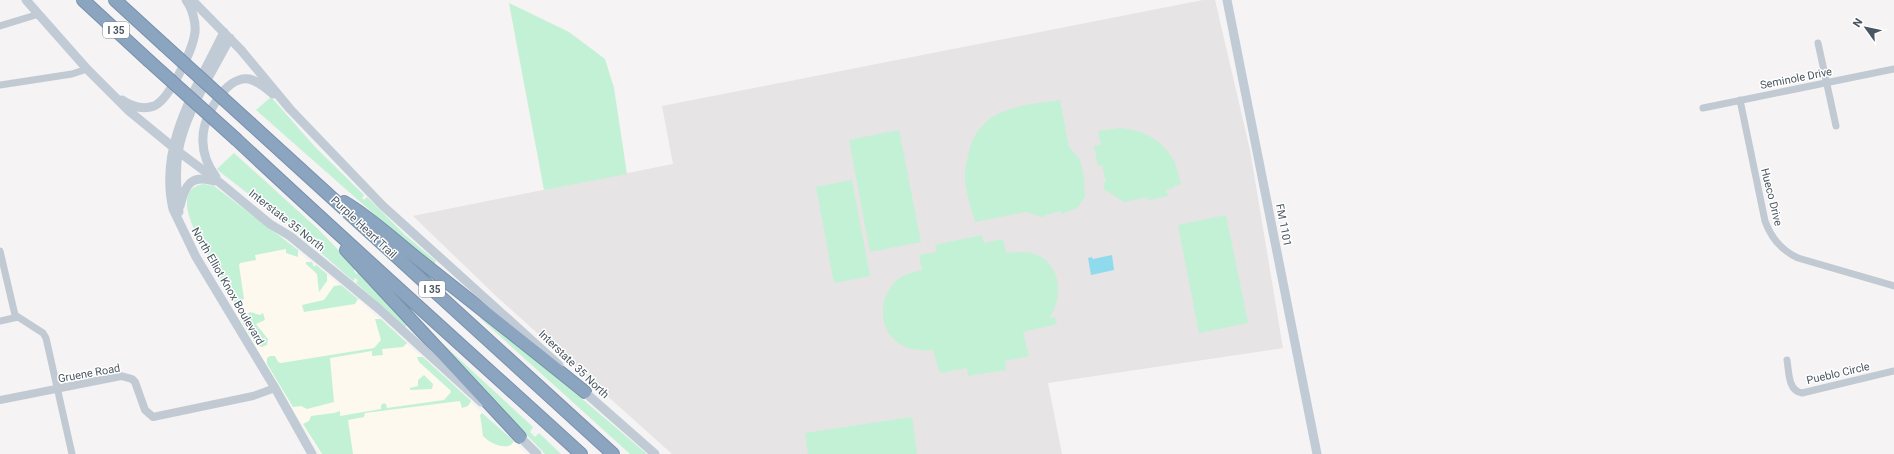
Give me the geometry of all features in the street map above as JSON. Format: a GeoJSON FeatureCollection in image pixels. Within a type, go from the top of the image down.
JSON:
{"type":"FeatureCollection","features":[{"type":"Feature","properties":{"kind":"highway","name":"Purple Heart Trail"},"geometry":{"type":"LineString","coordinates":[[83,0],[237,140],[323,221],[581,454]]}},
{"type":"Feature","properties":{"kind":"highway","name":"Purple Heart Trail"},"geometry":{"type":"LineString","coordinates":[[115,0],[613,454]]}},
{"type":"Feature","properties":{"kind":"highway"},"geometry":{"type":"LineString","coordinates":[[323,189],[364,213],[408,251],[521,339],[585,392]]}},
{"type":"Feature","properties":{"kind":"highway"},"geometry":{"type":"LineString","coordinates":[[323,221],[356,261],[520,437]]}},
{"type":"Feature","properties":{"kind":"main road","name":"Interstate 35 North"},"geometry":{"type":"LineString","coordinates":[[26,0],[113,96],[175,150],[220,182],[270,224],[290,236],[379,309],[538,454]]}},
{"type":"Feature","properties":{"kind":"main road"},"geometry":{"type":"LineString","coordinates":[[113,96],[131,105],[146,108],[154,106],[167,95],[178,77],[195,32],[192,14],[186,0]]}},
{"type":"Feature","properties":{"kind":"main road","name":"Interstate 35 North"},"geometry":{"type":"LineString","coordinates":[[192,0],[227,35],[329,152],[396,220],[551,357],[585,392],[655,454]]}},
{"type":"Feature","properties":{"kind":"main road","name":"FM 1101"},"geometry":{"type":"LineString","coordinates":[[1227,0],[1317,454]]}},
{"type":"Feature","properties":{"kind":"main road","name":"North Elliot Knox Boulevard"},"geometry":{"type":"LineString","coordinates":[[227,35],[190,115],[169,168],[169,186],[173,209],[178,215],[196,257],[275,388],[312,454]]}},
{"type":"Feature","properties":{"kind":"main road"},"geometry":{"type":"LineString","coordinates":[[220,182],[205,158],[202,135],[216,101],[226,88],[243,79],[250,79],[257,82],[284,101]]}},
{"type":"Feature","properties":{"kind":"main road"},"geometry":{"type":"LineString","coordinates":[[178,215],[186,187],[193,181],[206,178],[220,182]]}},
{"type":"Feature","properties":{"kind":"street"},"geometry":{"type":"LineString","coordinates":[[0,26],[39,14]]}},
{"type":"Feature","properties":{"kind":"street"},"geometry":{"type":"LineString","coordinates":[[1818,43],[1836,126]]}},
{"type":"Feature","properties":{"kind":"street"},"geometry":{"type":"LineString","coordinates":[[0,85],[72,74],[87,69]]}},
{"type":"Feature","properties":{"kind":"street","name":"Seminole Drive"},"geometry":{"type":"LineString","coordinates":[[1703,108],[1894,69]]}},
{"type":"Feature","properties":{"kind":"street","name":"Hueco Drive"},"geometry":{"type":"LineString","coordinates":[[1740,100],[1765,221],[1772,237],[1791,255],[1798,258],[1894,286]]}},
{"type":"Feature","properties":{"kind":"street"},"geometry":{"type":"LineString","coordinates":[[0,250],[15,315],[44,335],[58,389],[72,454]]}},
{"type":"Feature","properties":{"kind":"street"},"geometry":{"type":"LineString","coordinates":[[0,321],[18,317]]}},
{"type":"Feature","properties":{"kind":"street","name":"Pueblo Circle"},"geometry":{"type":"LineString","coordinates":[[1787,360],[1792,387],[1796,391],[1802,393],[1894,371]]}},
{"type":"Feature","properties":{"kind":"street","name":"Gruene Road"},"geometry":{"type":"LineString","coordinates":[[0,400],[121,376],[135,382],[145,410],[153,417],[253,396],[275,388]]}},
{"type":"Feature","properties":{"kind":"shaded area"},"geometry":{"type":"Polygon","coordinates":[[[1203,0],[1215,0],[1250,150],[1283,348],[1048,383],[1062,454],[672,454],[496,296],[413,216],[673,164],[662,106],[1203,0]]]}},
{"type":"Feature","properties":{"kind":"shaded area"},"geometry":{"type":"Polygon","coordinates":[[[272,232],[359,300],[527,454],[320,454],[243,327],[216,272],[272,232]]]}},
{"type":"Feature","properties":{"kind":"green space"},"geometry":{"type":"Polygon","coordinates":[[[509,3],[569,32],[605,59],[614,88],[627,174],[544,190],[509,3]]]}},
{"type":"Feature","properties":{"kind":"green space"},"geometry":{"type":"Polygon","coordinates":[[[271,97],[316,148],[364,195],[362,198],[364,200],[367,197],[405,235],[436,261],[433,266],[256,110],[271,97]]]}},
{"type":"Feature","properties":{"kind":"green space"},"geometry":{"type":"Polygon","coordinates":[[[1060,100],[1069,147],[1080,160],[1084,178],[1085,197],[1077,208],[1061,214],[1061,211],[1042,217],[1026,212],[975,222],[966,190],[965,180],[966,166],[974,137],[982,126],[1004,111],[1031,104],[1060,100]]]}},
{"type":"Feature","properties":{"kind":"green space"},"geometry":{"type":"Polygon","coordinates":[[[1119,128],[1136,131],[1152,138],[1165,148],[1171,155],[1181,184],[1166,190],[1168,196],[1149,200],[1148,197],[1124,202],[1104,189],[1104,182],[1106,182],[1102,165],[1098,166],[1094,146],[1101,145],[1098,131],[1119,128]]]}},
{"type":"Feature","properties":{"kind":"green space"},"geometry":{"type":"Polygon","coordinates":[[[899,130],[921,242],[870,252],[849,140],[899,130]]]}},
{"type":"Feature","properties":{"kind":"green space"},"geometry":{"type":"Polygon","coordinates":[[[234,153],[318,229],[356,268],[354,271],[356,274],[359,272],[368,284],[371,285],[408,324],[405,327],[356,283],[358,280],[355,278],[353,281],[295,230],[217,169],[234,153]]]}},
{"type":"Feature","properties":{"kind":"green space"},"geometry":{"type":"Polygon","coordinates":[[[852,180],[870,276],[834,283],[816,187],[852,180]]]}},
{"type":"Feature","properties":{"kind":"green space"},"geometry":{"type":"Polygon","coordinates":[[[203,184],[214,186],[298,250],[298,257],[286,253],[286,249],[255,255],[256,260],[240,263],[239,265],[244,299],[239,302],[231,302],[216,272],[218,271],[198,237],[188,210],[187,198],[192,189],[203,184]]]}},
{"type":"Feature","properties":{"kind":"green space"},"geometry":{"type":"Polygon","coordinates":[[[1226,215],[1248,323],[1199,333],[1178,225],[1226,215]]]}},
{"type":"Feature","properties":{"kind":"green space"},"geometry":{"type":"Polygon","coordinates":[[[982,235],[984,243],[1003,239],[1006,253],[1022,252],[1037,255],[1051,266],[1058,283],[1058,292],[1057,302],[1049,318],[1055,317],[1057,324],[1023,332],[1029,356],[1005,361],[1006,370],[968,376],[967,368],[940,373],[933,350],[913,349],[904,346],[890,335],[883,318],[884,300],[889,289],[897,280],[912,272],[922,270],[919,255],[937,252],[935,245],[982,235]]]}},
{"type":"Feature","properties":{"kind":"green space"},"geometry":{"type":"Polygon","coordinates":[[[306,262],[312,262],[314,267],[316,265],[327,274],[327,281],[319,292],[317,274],[306,264],[306,262]]]}},
{"type":"Feature","properties":{"kind":"green space"},"geometry":{"type":"Polygon","coordinates":[[[341,285],[358,299],[355,304],[304,312],[302,305],[324,300],[334,286],[341,285]]]}},
{"type":"Feature","properties":{"kind":"green space"},"geometry":{"type":"Polygon","coordinates":[[[250,312],[260,315],[263,313],[265,320],[256,324],[268,339],[267,345],[262,347],[256,345],[240,319],[250,312]]]}},
{"type":"Feature","properties":{"kind":"green space"},"geometry":{"type":"Polygon","coordinates":[[[483,315],[647,454],[630,454],[480,318],[483,315]]]}},
{"type":"Feature","properties":{"kind":"green space"},"geometry":{"type":"Polygon","coordinates":[[[375,319],[381,319],[407,343],[403,347],[382,349],[383,355],[372,356],[372,351],[330,358],[334,402],[307,409],[301,406],[293,407],[267,364],[267,358],[270,356],[275,356],[278,362],[281,363],[374,348],[381,340],[375,319]]]}},
{"type":"Feature","properties":{"kind":"green space"},"geometry":{"type":"Polygon","coordinates":[[[443,344],[533,427],[530,432],[535,437],[539,433],[561,454],[545,454],[440,345],[443,344]]]}},
{"type":"Feature","properties":{"kind":"green space"},"geometry":{"type":"Polygon","coordinates":[[[417,357],[423,357],[471,401],[468,406],[462,408],[460,401],[365,413],[364,417],[348,420],[353,454],[322,454],[303,424],[309,421],[311,416],[340,411],[340,416],[381,409],[381,405],[384,403],[386,404],[387,408],[444,400],[451,392],[450,390],[419,362],[417,357]]]}},
{"type":"Feature","properties":{"kind":"green space"},"geometry":{"type":"Polygon","coordinates":[[[424,375],[433,384],[432,389],[410,390],[410,388],[418,386],[418,380],[424,375]]]}},
{"type":"Feature","properties":{"kind":"green space"},"geometry":{"type":"Polygon","coordinates":[[[482,413],[514,441],[511,445],[496,445],[483,436],[480,415],[482,413]]]}},
{"type":"Feature","properties":{"kind":"green space"},"geometry":{"type":"Polygon","coordinates":[[[912,417],[917,454],[808,454],[805,433],[912,417]]]}},
{"type":"Feature","properties":{"kind":"water"},"geometry":{"type":"Polygon","coordinates":[[[1112,255],[1114,270],[1091,275],[1088,258],[1092,257],[1093,259],[1112,255]]]}}]}
